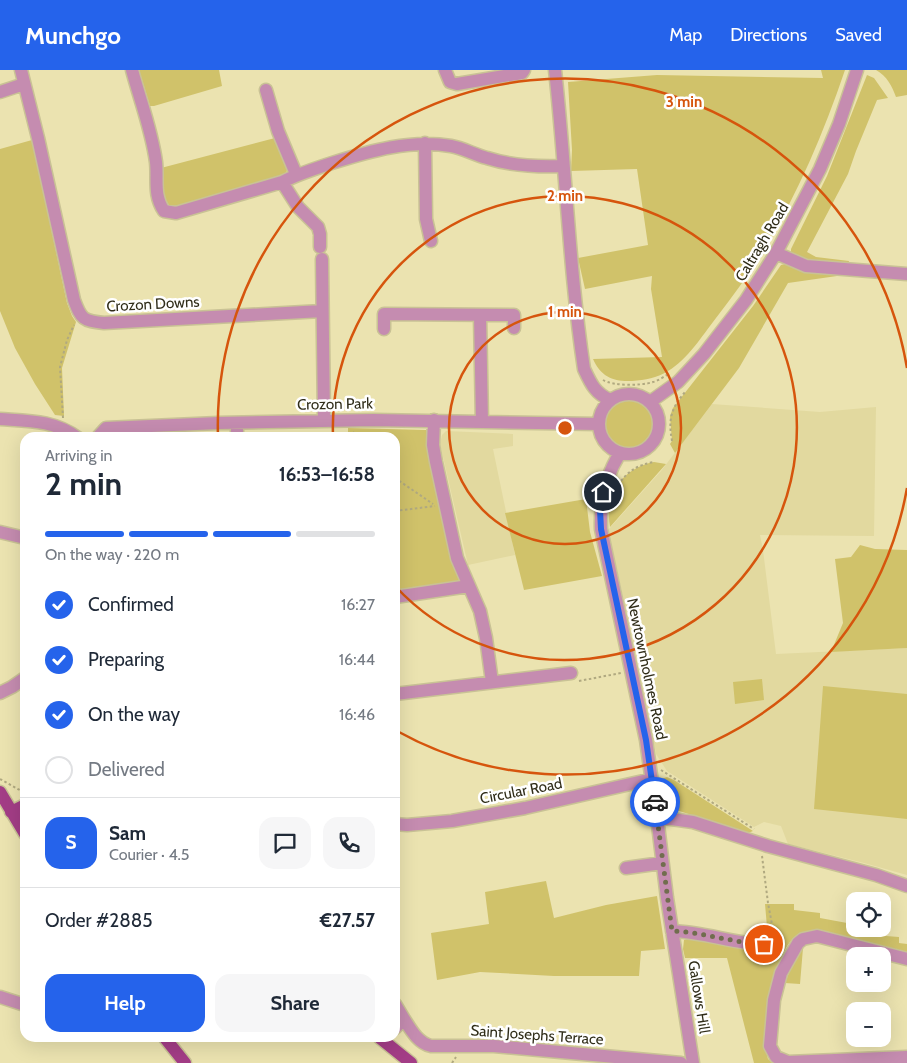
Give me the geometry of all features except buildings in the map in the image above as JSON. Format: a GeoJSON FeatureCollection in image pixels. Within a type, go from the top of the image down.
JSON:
{"type":"FeatureCollection","features":[{"type":"Feature","properties":{"kind":"main road"},"geometry":{"type":"LineString","coordinates":[[0,792],[20,826]]}},
{"type":"Feature","properties":{"kind":"main road"},"geometry":{"type":"LineString","coordinates":[[12,812],[20,808]]}},
{"type":"Feature","properties":{"kind":"main road"},"geometry":{"type":"LineString","coordinates":[[167,1042],[185,1063]]}},
{"type":"Feature","properties":{"kind":"main road"},"geometry":{"type":"LineString","coordinates":[[387,1042],[411,1063]]}},
{"type":"Feature","properties":{"kind":"street"},"geometry":{"type":"LineString","coordinates":[[21,70],[72,291],[80,315]]}},
{"type":"Feature","properties":{"kind":"street"},"geometry":{"type":"LineString","coordinates":[[132,70],[156,162],[155,182],[158,202],[164,211],[176,213],[282,182],[296,174],[363,154],[425,143],[453,146],[509,164],[535,167],[563,166]]}},
{"type":"Feature","properties":{"kind":"street"},"geometry":{"type":"LineString","coordinates":[[445,70],[450,82],[457,84],[522,73],[524,70]]}},
{"type":"Feature","properties":{"kind":"street"},"geometry":{"type":"LineString","coordinates":[[555,70],[584,369],[599,395],[610,400]]}},
{"type":"Feature","properties":{"kind":"street","name":"Caltragh Road"},"geometry":{"type":"LineString","coordinates":[[650,402],[678,382],[704,354],[746,300],[776,253],[820,169],[839,124],[857,70]]}},
{"type":"Feature","properties":{"kind":"street"},"geometry":{"type":"LineString","coordinates":[[0,92],[24,84]]}},
{"type":"Feature","properties":{"kind":"street"},"geometry":{"type":"LineString","coordinates":[[266,90],[278,131],[296,174]]}},
{"type":"Feature","properties":{"kind":"street"},"geometry":{"type":"LineString","coordinates":[[425,143],[426,219],[431,241]]}},
{"type":"Feature","properties":{"kind":"street"},"geometry":{"type":"LineString","coordinates":[[282,182],[298,207],[318,227],[320,234],[324,420]]}},
{"type":"Feature","properties":{"kind":"street"},"geometry":{"type":"LineString","coordinates":[[776,253],[806,266],[907,274]]}},
{"type":"Feature","properties":{"kind":"street","name":"Crozon Downs"},"geometry":{"type":"LineString","coordinates":[[80,315],[88,322],[104,323],[322,311]]}},
{"type":"Feature","properties":{"kind":"street"},"geometry":{"type":"LineString","coordinates":[[384,329],[384,314],[514,315],[514,328]]}},
{"type":"Feature","properties":{"kind":"street"},"geometry":{"type":"LineString","coordinates":[[480,314],[482,422]]}},
{"type":"Feature","properties":{"kind":"street"},"geometry":{"type":"LineString","coordinates":[[626,393],[643,397],[650,402],[659,420],[659,430],[655,440],[649,447],[640,452],[620,453],[611,449],[604,442],[598,424],[601,411],[610,400],[626,393]]}},
{"type":"Feature","properties":{"kind":"street"},"geometry":{"type":"LineString","coordinates":[[0,419],[41,422],[63,428],[69,432]]}},
{"type":"Feature","properties":{"kind":"street","name":"Crozon Park"},"geometry":{"type":"LineString","coordinates":[[102,432],[106,428],[114,427],[324,420],[434,420],[598,424]]}},
{"type":"Feature","properties":{"kind":"street"},"geometry":{"type":"LineString","coordinates":[[434,420],[434,454],[440,505],[457,558],[480,611],[492,682]]}},
{"type":"Feature","properties":{"kind":"street"},"geometry":{"type":"LineString","coordinates":[[237,423],[237,432]]}},
{"type":"Feature","properties":{"kind":"street","name":"Newtownholmes Road"},"geometry":{"type":"LineString","coordinates":[[620,453],[603,492],[600,510],[601,529],[650,765],[657,817]]}},
{"type":"Feature","properties":{"kind":"street"},"geometry":{"type":"LineString","coordinates":[[0,532],[20,537]]}},
{"type":"Feature","properties":{"kind":"street"},"geometry":{"type":"LineString","coordinates":[[400,596],[470,586]]}},
{"type":"Feature","properties":{"kind":"street"},"geometry":{"type":"LineString","coordinates":[[400,693],[571,673]]}},
{"type":"Feature","properties":{"kind":"street"},"geometry":{"type":"LineString","coordinates":[[0,693],[20,681]]}},
{"type":"Feature","properties":{"kind":"street","name":"Circular Road"},"geometry":{"type":"LineString","coordinates":[[400,824],[452,821],[525,808],[652,779]]}},
{"type":"Feature","properties":{"kind":"street"},"geometry":{"type":"LineString","coordinates":[[657,817],[693,822],[759,838],[821,862],[876,875],[907,886]]}},
{"type":"Feature","properties":{"kind":"street","name":"Gallows Hill"},"geometry":{"type":"LineString","coordinates":[[657,817],[662,863],[693,1063]]}},
{"type":"Feature","properties":{"kind":"street"},"geometry":{"type":"LineString","coordinates":[[626,868],[662,863]]}},
{"type":"Feature","properties":{"kind":"street"},"geometry":{"type":"LineString","coordinates":[[672,931],[687,931],[746,944],[764,944]]}},
{"type":"Feature","properties":{"kind":"street"},"geometry":{"type":"LineString","coordinates":[[907,959],[817,936],[803,939],[792,952],[781,973],[774,1000],[770,1046],[776,1057],[788,1062],[907,1058]]}},
{"type":"Feature","properties":{"kind":"street"},"geometry":{"type":"LineString","coordinates":[[0,998],[20,1004]]}},
{"type":"Feature","properties":{"kind":"street","name":"Saint Josephs Terrace"},"geometry":{"type":"LineString","coordinates":[[400,1025],[425,1044],[431,1046],[494,1046],[681,1063]]}},
{"type":"Feature","properties":{"kind":"path"},"geometry":{"type":"LineString","coordinates":[[63,428],[60,367],[67,340],[80,315]]}},
{"type":"Feature","properties":{"kind":"path"},"geometry":{"type":"LineString","coordinates":[[599,375],[604,381],[615,385],[652,382],[672,372]]}},
{"type":"Feature","properties":{"kind":"path"},"geometry":{"type":"LineString","coordinates":[[616,487],[632,470],[641,465],[654,462]]}},
{"type":"Feature","properties":{"kind":"path"},"geometry":{"type":"LineString","coordinates":[[400,481],[440,505]]}},
{"type":"Feature","properties":{"kind":"path"},"geometry":{"type":"LineString","coordinates":[[400,510],[440,505]]}},
{"type":"Feature","properties":{"kind":"path"},"geometry":{"type":"LineString","coordinates":[[571,673],[577,681],[631,671]]}},
{"type":"Feature","properties":{"kind":"path"},"geometry":{"type":"LineString","coordinates":[[650,765],[661,770],[759,838],[776,948],[792,952]]}},
{"type":"Feature","properties":{"kind":"path"},"geometry":{"type":"LineString","coordinates":[[0,779],[20,790]]}},
{"type":"Feature","properties":{"kind":"shaded area"},"geometry":{"type":"Polygon","coordinates":[[[139,70],[219,70],[222,86],[150,106],[139,70]]]}},
{"type":"Feature","properties":{"kind":"shaded area"},"geometry":{"type":"Polygon","coordinates":[[[821,70],[845,70],[819,139],[799,184],[764,250],[741,284],[694,347],[668,371],[651,378],[632,381],[619,381],[604,374],[593,359],[662,357],[651,289],[652,276],[585,289],[578,258],[648,245],[637,169],[571,171],[572,150],[568,82],[657,75],[823,78],[821,70]]]}},
{"type":"Feature","properties":{"kind":"shaded area"},"geometry":{"type":"Polygon","coordinates":[[[876,70],[907,70],[907,95],[896,97],[889,82],[876,70]]]}},
{"type":"Feature","properties":{"kind":"shaded area"},"geometry":{"type":"Polygon","coordinates":[[[867,75],[874,78],[888,98],[877,100],[848,174],[807,252],[816,257],[849,261],[848,265],[808,263],[791,254],[791,249],[827,176],[867,75]]]}},
{"type":"Feature","properties":{"kind":"shaded area"},"geometry":{"type":"Polygon","coordinates":[[[275,138],[284,156],[287,171],[283,177],[181,208],[170,207],[162,201],[161,168],[275,138]]]}},
{"type":"Feature","properties":{"kind":"shaded area"},"geometry":{"type":"Polygon","coordinates":[[[32,140],[67,303],[76,322],[62,368],[64,416],[55,415],[35,384],[15,348],[0,311],[0,149],[32,140]]]}},
{"type":"Feature","properties":{"kind":"shaded area"},"geometry":{"type":"Polygon","coordinates":[[[785,264],[795,268],[838,272],[837,276],[788,283],[739,368],[675,453],[670,444],[672,441],[670,416],[673,408],[753,306],[781,265],[785,264]]]}},
{"type":"Feature","properties":{"kind":"shaded area"},"geometry":{"type":"Polygon","coordinates":[[[629,398],[639,400],[647,406],[653,414],[655,424],[653,434],[647,442],[639,448],[629,450],[619,448],[611,442],[605,434],[603,424],[605,414],[611,406],[619,400],[629,398]]]}},
{"type":"Feature","properties":{"kind":"shaded area"},"geometry":{"type":"Polygon","coordinates":[[[712,404],[820,412],[876,407],[874,536],[760,535],[776,654],[907,648],[907,875],[788,844],[781,826],[764,822],[754,827],[667,771],[656,754],[643,685],[608,530],[661,471],[712,404]]]}},
{"type":"Feature","properties":{"kind":"shaded area"},"geometry":{"type":"Polygon","coordinates":[[[348,428],[426,430],[460,581],[456,584],[400,590],[400,432],[348,432],[348,428]]]}},
{"type":"Feature","properties":{"kind":"shaded area"},"geometry":{"type":"Polygon","coordinates":[[[446,431],[513,434],[513,446],[493,449],[515,555],[468,565],[440,444],[442,435],[446,431]]]}},
{"type":"Feature","properties":{"kind":"shaded area"},"geometry":{"type":"Polygon","coordinates":[[[654,462],[666,464],[610,527],[610,504],[618,485],[633,470],[654,462]]]}},
{"type":"Feature","properties":{"kind":"shaded area"},"geometry":{"type":"Polygon","coordinates":[[[586,499],[590,532],[602,576],[524,590],[505,513],[586,499]]]}},
{"type":"Feature","properties":{"kind":"shaded area"},"geometry":{"type":"Polygon","coordinates":[[[860,545],[875,549],[907,550],[907,648],[831,652],[843,623],[835,559],[851,557],[860,545]]]}},
{"type":"Feature","properties":{"kind":"shaded area"},"geometry":{"type":"Polygon","coordinates":[[[762,679],[764,700],[735,704],[733,682],[762,679]]]}},
{"type":"Feature","properties":{"kind":"shaded area"},"geometry":{"type":"Polygon","coordinates":[[[823,686],[907,694],[907,819],[814,809],[823,686]]]}},
{"type":"Feature","properties":{"kind":"shaded area"},"geometry":{"type":"Polygon","coordinates":[[[667,777],[753,831],[748,833],[676,810],[664,802],[661,779],[667,777]]]}},
{"type":"Feature","properties":{"kind":"shaded area"},"geometry":{"type":"Polygon","coordinates":[[[546,881],[554,918],[606,905],[657,896],[665,949],[641,951],[639,976],[554,976],[480,972],[437,980],[431,933],[489,924],[485,892],[546,881]]]}},
{"type":"Feature","properties":{"kind":"shaded area"},"geometry":{"type":"Polygon","coordinates":[[[765,904],[794,904],[794,910],[820,913],[820,918],[846,923],[846,937],[899,937],[899,943],[907,944],[907,954],[891,951],[891,947],[871,947],[803,934],[792,940],[781,960],[771,1006],[765,1047],[768,1059],[773,1063],[754,1063],[727,958],[685,958],[684,940],[698,941],[700,938],[756,950],[769,950],[765,904]]]}},
{"type":"Feature","properties":{"kind":"shaded area"},"geometry":{"type":"Polygon","coordinates":[[[803,948],[800,984],[785,983],[796,955],[803,948]]]}},
{"type":"Feature","properties":{"kind":"way so far"},"geometry":{"type":"LineString","coordinates":[[655,802],[672,931],[687,931],[746,944],[764,944]]}},
{"type":"Feature","properties":{"kind":"route"},"geometry":{"type":"LineString","coordinates":[[603,492],[600,510],[601,529],[646,740],[655,802]]}}]}
